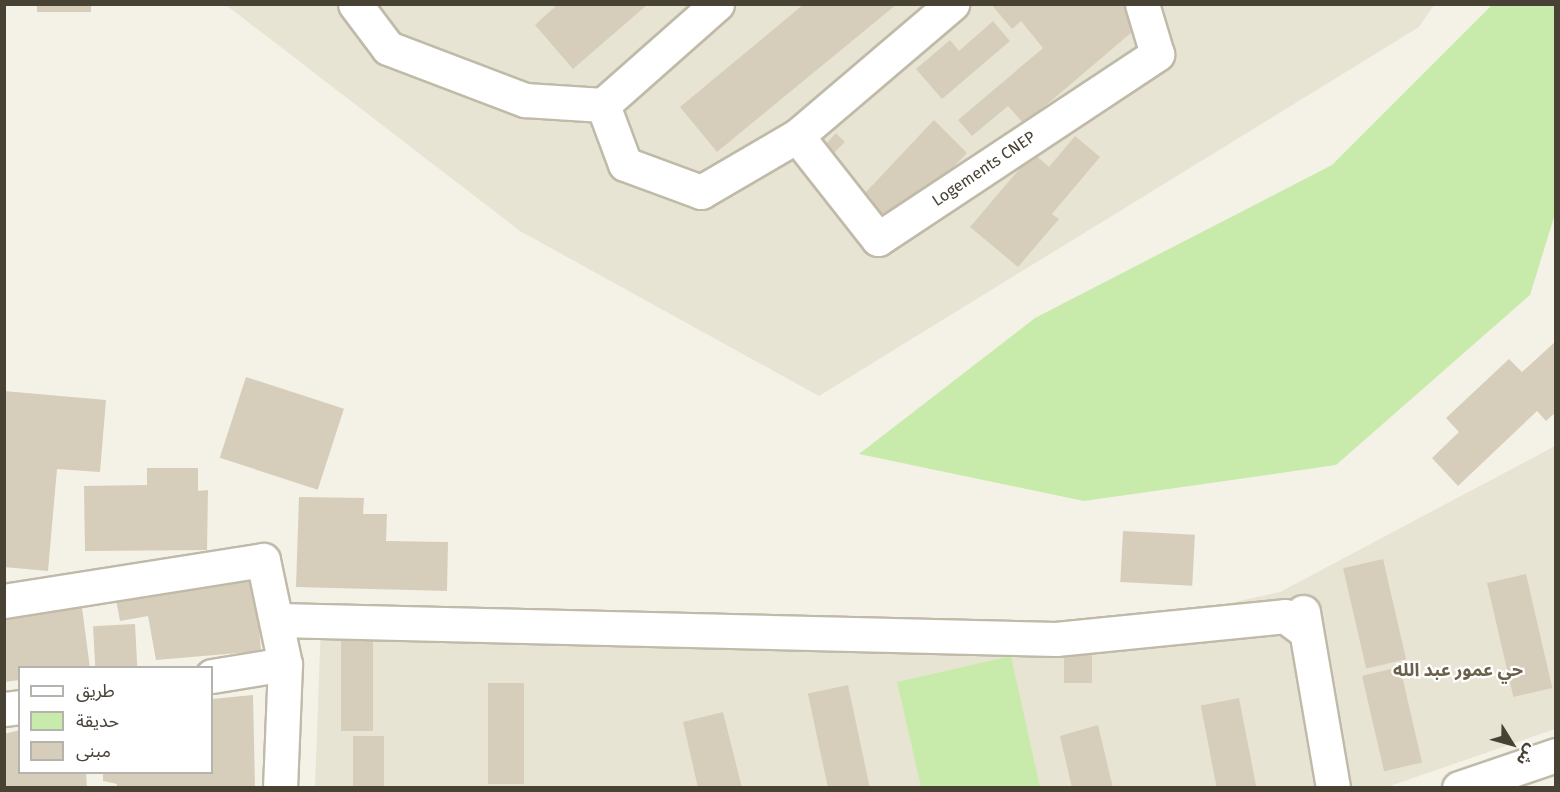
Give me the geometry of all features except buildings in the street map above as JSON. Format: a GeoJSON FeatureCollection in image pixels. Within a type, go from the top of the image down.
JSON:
{"type":"FeatureCollection","features":[{"type":"Feature","properties":{"kind":"street"},"geometry":{"type":"LineString","coordinates":[[355,4],[388,48],[525,100],[603,105],[717,4]]}},
{"type":"Feature","properties":{"kind":"street"},"geometry":{"type":"LineString","coordinates":[[603,105],[624,164],[701,192],[797,136],[951,4]]}},
{"type":"Feature","properties":{"kind":"street","name":"Logements CNEP"},"geometry":{"type":"LineString","coordinates":[[797,136],[878,239],[1157,54],[1142,4]]}},
{"type":"Feature","properties":{"kind":"street"},"geometry":{"type":"LineString","coordinates":[[4,602],[263,560],[278,620],[285,664],[280,788]]}},
{"type":"Feature","properties":{"kind":"street"},"geometry":{"type":"LineString","coordinates":[[1301,600],[1333,788]]}},
{"type":"Feature","properties":{"kind":"street"},"geometry":{"type":"LineString","coordinates":[[278,620],[1056,639],[1286,616],[1306,632]]}},
{"type":"Feature","properties":{"kind":"street"},"geometry":{"type":"LineString","coordinates":[[213,676],[285,664]]}},
{"type":"Feature","properties":{"kind":"street"},"geometry":{"type":"LineString","coordinates":[[1459,788],[1556,755]]}},
{"type":"Feature","properties":{"kind":"shaded area"},"geometry":{"type":"Polygon","coordinates":[[[226,5],[1434,5],[1419,27],[819,396],[520,231],[226,5]]]}},
{"type":"Feature","properties":{"kind":"shaded area"},"geometry":{"type":"Polygon","coordinates":[[[1555,446],[1555,729],[1387,787],[315,788],[321,622],[1024,649],[1280,592],[1555,446]]]}},
{"type":"Feature","properties":{"kind":"green space"},"geometry":{"type":"Polygon","coordinates":[[[1493,4],[1555,5],[1555,214],[1530,295],[1336,465],[1084,501],[859,454],[1035,318],[1332,165],[1493,4]]]}},
{"type":"Feature","properties":{"kind":"green space"},"geometry":{"type":"Polygon","coordinates":[[[1011,656],[1040,787],[921,787],[897,682],[1011,656]]]}},
{"type":"Feature","properties":{"kind":"district","name":"حي عمور عبد الله"},"geometry":{"type":"Point","coordinates":[1458,670]}}]}
